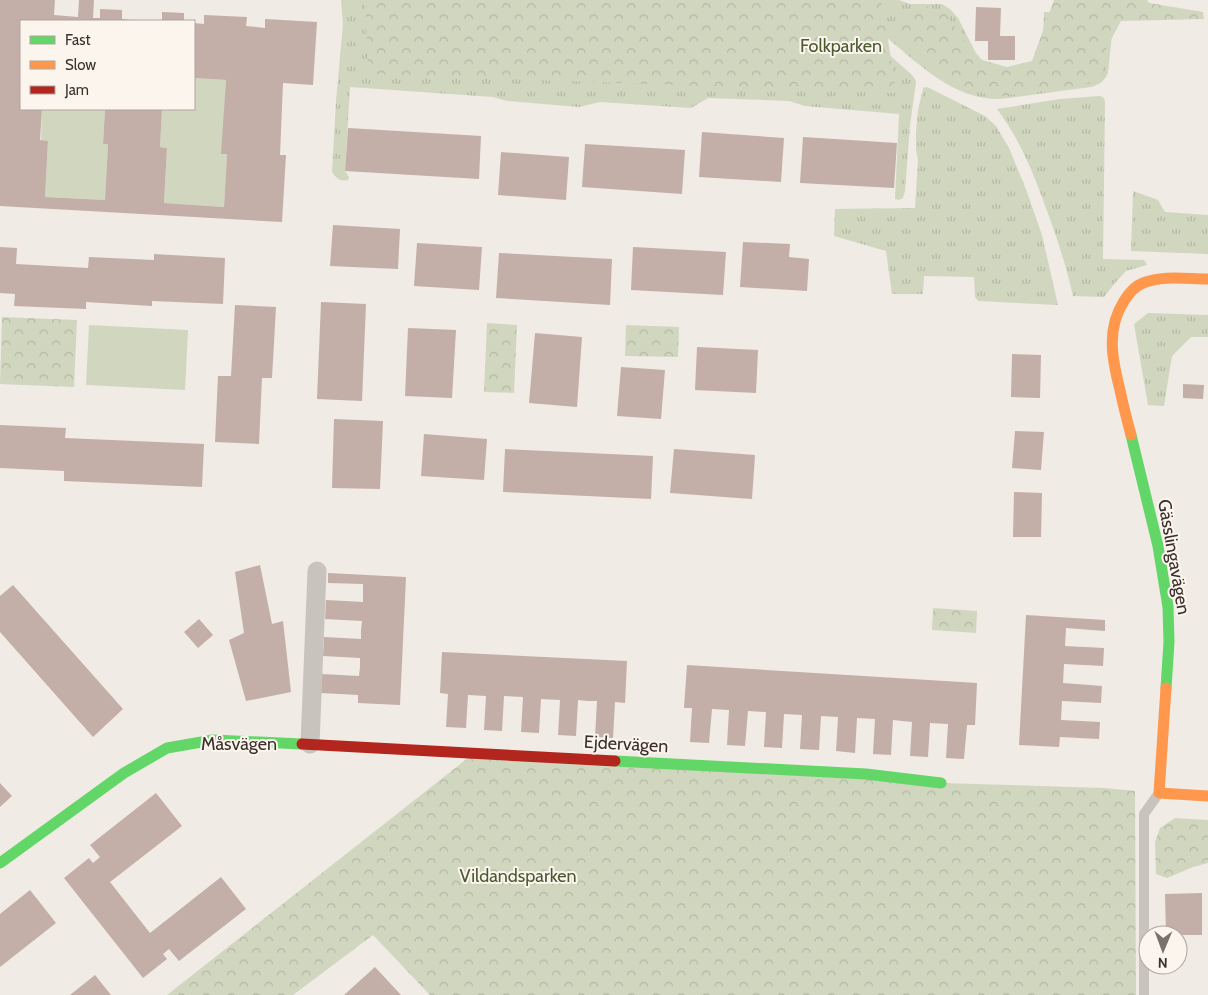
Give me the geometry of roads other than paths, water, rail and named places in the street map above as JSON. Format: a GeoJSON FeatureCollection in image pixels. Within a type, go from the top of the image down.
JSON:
{"type":"FeatureCollection","features":[{"type":"Feature","properties":{"kind":"street","name":"Gässlingavägen"},"geometry":{"type":"LineString","coordinates":[[1159,793],[1169,642],[1168,607],[1158,546],[1113,362],[1112,329],[1116,313],[1130,291],[1141,283],[1169,278],[1208,279]]}},
{"type":"Feature","properties":{"kind":"street"},"geometry":{"type":"LineString","coordinates":[[310,744],[317,571]]}},
{"type":"Feature","properties":{"kind":"street","name":"Måsvägen"},"geometry":{"type":"LineString","coordinates":[[0,863],[124,772],[167,748],[213,740],[310,744]]}},
{"type":"Feature","properties":{"kind":"street","name":"Ejdervägen"},"geometry":{"type":"LineString","coordinates":[[310,744],[866,774],[941,783]]}},
{"type":"Feature","properties":{"kind":"street"},"geometry":{"type":"LineString","coordinates":[[1159,793],[1208,796]]}},
{"type":"Feature","properties":{"kind":"lane"},"geometry":{"type":"LineString","coordinates":[[1144,995],[1144,814],[1159,793]]}},
{"type":"Feature","properties":{"kind":"park label","name":"Folkparken"},"geometry":{"type":"Point","coordinates":[841,46]}},
{"type":"Feature","properties":{"kind":"park label","name":"Vildandsparken"},"geometry":{"type":"Point","coordinates":[518,876]}}]}
